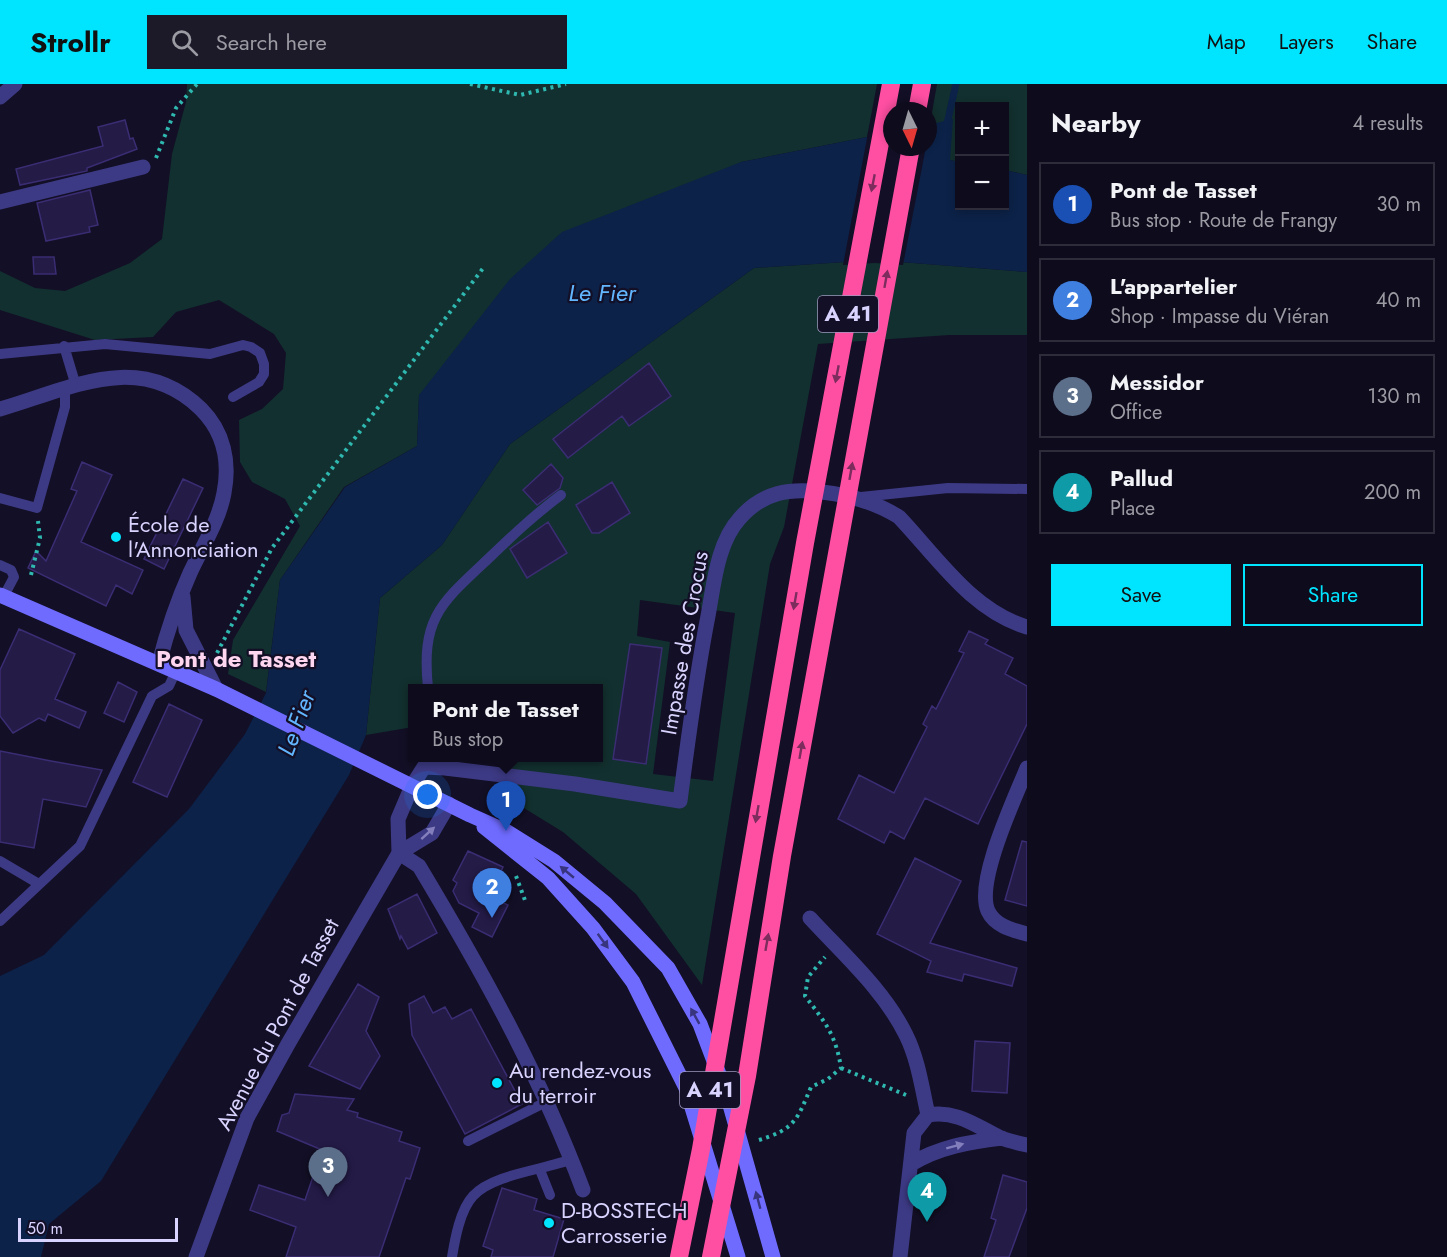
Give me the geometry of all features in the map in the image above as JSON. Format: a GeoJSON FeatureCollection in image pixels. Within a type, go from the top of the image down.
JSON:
{"type":"FeatureCollection","features":[{"type":"Feature","properties":{"kind":"highway","name":"A 41"},"geometry":{"type":"LineString","coordinates":[[679,1257],[701,1149],[805,543],[891,84]]}},
{"type":"Feature","properties":{"kind":"highway"},"geometry":{"type":"LineString","coordinates":[[919,102],[922,84]]}},
{"type":"Feature","properties":{"kind":"highway","name":"A 41"},"geometry":{"type":"LineString","coordinates":[[711,1257],[745,1087],[836,549],[909,156]]}},
{"type":"Feature","properties":{"kind":"main road"},"geometry":{"type":"LineString","coordinates":[[2,596],[216,689],[381,769],[470,816],[506,831],[554,861],[605,903],[668,968],[700,1024],[728,1098],[773,1257]]}},
{"type":"Feature","properties":{"kind":"main road"},"geometry":{"type":"LineString","coordinates":[[470,816],[548,878],[593,928],[633,982],[686,1088],[738,1257]]}},
{"type":"Feature","properties":{"kind":"street"},"geometry":{"type":"LineString","coordinates":[[0,97],[15,84]]}},
{"type":"Feature","properties":{"kind":"street"},"geometry":{"type":"LineString","coordinates":[[0,202],[143,167]]}},
{"type":"Feature","properties":{"kind":"street"},"geometry":{"type":"LineString","coordinates":[[0,409],[114,377],[155,379],[188,397],[217,429],[225,453],[224,494],[171,621],[159,663]]}},
{"type":"Feature","properties":{"kind":"street","name":"Impasse des Crocus"},"geometry":{"type":"LineString","coordinates":[[425,762],[680,801],[698,669],[717,567],[731,530],[757,502],[779,492],[806,490],[857,498],[885,508],[899,517],[968,592],[992,612],[1027,627]]}},
{"type":"Feature","properties":{"kind":"street"},"geometry":{"type":"LineString","coordinates":[[184,588],[183,613],[186,630],[216,689]]}},
{"type":"Feature","properties":{"kind":"street"},"geometry":{"type":"LineString","coordinates":[[425,762],[398,819],[399,853],[419,866],[514,1030],[548,1101],[583,1190]]}},
{"type":"Feature","properties":{"kind":"street"},"geometry":{"type":"LineString","coordinates":[[1027,768],[1002,832],[986,882],[985,899],[988,912],[997,923],[1027,934]]}},
{"type":"Feature","properties":{"kind":"street","name":"Avenue du Pont de Tasset"},"geometry":{"type":"LineString","coordinates":[[196,1257],[247,1118],[359,919],[399,853],[432,833],[448,804]]}},
{"type":"Feature","properties":{"kind":"street"},"geometry":{"type":"LineString","coordinates":[[810,918],[892,1012],[907,1036],[916,1061],[927,1114],[914,1133],[900,1257]]}},
{"type":"Feature","properties":{"kind":"street"},"geometry":{"type":"LineString","coordinates":[[927,1114],[948,1113],[1002,1138],[1027,1145]]}},
{"type":"Feature","properties":{"kind":"street"},"geometry":{"type":"LineString","coordinates":[[911,1164],[957,1144],[1002,1138]]}},
{"type":"Feature","properties":{"kind":"lane"},"geometry":{"type":"LineString","coordinates":[[0,354],[64,346],[105,344],[210,354],[243,345],[251,347],[260,353],[264,364],[264,374],[255,385],[233,397]]}},
{"type":"Feature","properties":{"kind":"lane"},"geometry":{"type":"LineString","coordinates":[[0,498],[37,508],[70,388],[64,346]]}},
{"type":"Feature","properties":{"kind":"lane"},"geometry":{"type":"LineString","coordinates":[[857,498],[948,488],[1027,489]]}},
{"type":"Feature","properties":{"kind":"lane"},"geometry":{"type":"LineString","coordinates":[[428,684],[426,660],[432,626],[448,595],[522,524],[561,495]]}},
{"type":"Feature","properties":{"kind":"lane"},"geometry":{"type":"LineString","coordinates":[[0,565],[11,570],[14,577],[2,596]]}},
{"type":"Feature","properties":{"kind":"lane"},"geometry":{"type":"LineString","coordinates":[[0,921],[80,846],[152,696],[169,686],[176,671]]}},
{"type":"Feature","properties":{"kind":"lane"},"geometry":{"type":"LineString","coordinates":[[0,861],[39,884]]}},
{"type":"Feature","properties":{"kind":"lane"},"geometry":{"type":"LineString","coordinates":[[468,1141],[548,1101]]}},
{"type":"Feature","properties":{"kind":"lane"},"geometry":{"type":"LineString","coordinates":[[452,1257],[468,1203],[474,1194],[491,1184],[572,1159]]}},
{"type":"Feature","properties":{"kind":"lane"},"geometry":{"type":"LineString","coordinates":[[540,1170],[550,1195]]}},
{"type":"Feature","properties":{"kind":"path"},"geometry":{"type":"LineString","coordinates":[[143,167],[157,158],[176,108],[197,84]]}},
{"type":"Feature","properties":{"kind":"path"},"geometry":{"type":"LineString","coordinates":[[470,84],[520,95],[566,84]]}},
{"type":"Feature","properties":{"kind":"path"},"geometry":{"type":"LineString","coordinates":[[199,658],[214,659],[272,548],[484,267]]}},
{"type":"Feature","properties":{"kind":"path"},"geometry":{"type":"LineString","coordinates":[[28,585],[40,538]]}},
{"type":"Feature","properties":{"kind":"path"},"geometry":{"type":"LineString","coordinates":[[513,866],[526,903]]}},
{"type":"Feature","properties":{"kind":"path"},"geometry":{"type":"LineString","coordinates":[[837,948],[817,963],[808,977],[805,996],[831,1029],[842,1068]]}},
{"type":"Feature","properties":{"kind":"path"},"geometry":{"type":"LineString","coordinates":[[742,1144],[786,1130],[800,1114],[811,1087],[828,1079],[842,1068]]}},
{"type":"Feature","properties":{"kind":"path"},"geometry":{"type":"LineString","coordinates":[[842,1068],[855,1072],[897,1094],[924,1099]]}},
{"type":"Feature","properties":{"kind":"green space"},"geometry":{"type":"Polygon","coordinates":[[[187,84],[877,84],[867,137],[741,162],[419,395],[417,446],[344,487],[280,580],[266,692],[228,674],[233,640],[300,526],[285,499],[252,482],[240,462],[239,420],[262,409],[283,389],[286,353],[274,334],[219,300],[176,312],[153,337],[95,340],[0,310],[0,271],[35,288],[65,291],[130,263],[162,239],[172,154],[186,102],[187,84]]]}},
{"type":"Feature","properties":{"kind":"green space"},"geometry":{"type":"Polygon","coordinates":[[[937,84],[1027,84],[1027,175],[1009,171],[1009,102],[955,102],[955,161],[950,160],[937,137],[937,102],[934,102],[937,84]]]}},
{"type":"Feature","properties":{"kind":"green space"},"geometry":{"type":"Polygon","coordinates":[[[875,260],[1027,272],[1027,335],[949,335],[818,344],[784,527],[770,564],[702,985],[636,894],[563,832],[498,792],[500,762],[603,762],[603,684],[408,684],[408,728],[366,735],[380,598],[442,545],[510,444],[754,268],[875,260]],[[640,600],[637,636],[670,642],[653,774],[713,781],[735,613],[640,600]]]}},
{"type":"Feature","properties":{"kind":"water","name":"Le Fier"},"geometry":{"type":"Polygon","coordinates":[[[953,119],[950,160],[955,161],[955,210],[1009,210],[1009,171],[1027,175],[1027,272],[875,260],[754,268],[510,444],[442,545],[380,598],[366,735],[349,775],[101,1181],[49,1224],[41,1257],[0,1257],[0,976],[44,955],[189,809],[245,734],[266,693],[280,580],[345,487],[417,446],[419,395],[510,279],[562,232],[741,162],[883,134],[883,156],[937,156],[937,123],[953,119]]]}},
{"type":"Feature","properties":{"kind":"pier"},"geometry":{"type":"Polygon","coordinates":[[[883,130],[883,156],[924,156],[903,265],[875,263],[843,265],[868,133],[883,130]]]}},
{"type":"Feature","properties":{"kind":"building"},"geometry":{"type":"Polygon","coordinates":[[[125,120],[130,139],[133,138],[137,149],[87,168],[87,171],[20,185],[16,169],[103,146],[98,127],[125,120]]]}},
{"type":"Feature","properties":{"kind":"building"},"geometry":{"type":"Polygon","coordinates":[[[90,190],[98,225],[89,227],[90,232],[46,241],[37,203],[90,190]]]}},
{"type":"Feature","properties":{"kind":"building"},"geometry":{"type":"Polygon","coordinates":[[[33,257],[54,257],[56,274],[34,274],[33,257]]]}},
{"type":"Feature","properties":{"kind":"building"},"geometry":{"type":"Polygon","coordinates":[[[649,363],[671,396],[629,426],[622,416],[568,458],[553,439],[649,363]]]}},
{"type":"Feature","properties":{"kind":"building"},"geometry":{"type":"Polygon","coordinates":[[[82,462],[112,475],[81,542],[143,570],[132,594],[116,585],[106,606],[28,568],[36,551],[46,561],[77,491],[71,489],[82,462]]]}},
{"type":"Feature","properties":{"kind":"building"},"geometry":{"type":"Polygon","coordinates":[[[551,464],[563,478],[560,488],[537,505],[523,490],[551,464]]]}},
{"type":"Feature","properties":{"kind":"building"},"geometry":{"type":"Polygon","coordinates":[[[183,479],[203,488],[164,569],[144,559],[183,479]]]}},
{"type":"Feature","properties":{"kind":"building"},"geometry":{"type":"Polygon","coordinates":[[[612,482],[630,513],[599,533],[592,533],[576,505],[612,482]]]}},
{"type":"Feature","properties":{"kind":"building"},"geometry":{"type":"Polygon","coordinates":[[[548,522],[567,553],[527,578],[510,549],[548,522]]]}},
{"type":"Feature","properties":{"kind":"building"},"geometry":{"type":"Polygon","coordinates":[[[19,629],[75,654],[55,699],[86,712],[79,728],[48,714],[45,721],[39,718],[13,733],[0,716],[0,670],[19,629]]]}},
{"type":"Feature","properties":{"kind":"building"},"geometry":{"type":"Polygon","coordinates":[[[969,631],[988,640],[985,644],[1013,658],[1005,674],[1027,686],[1027,724],[978,824],[925,798],[904,839],[890,831],[884,843],[838,819],[859,775],[894,793],[927,727],[923,724],[932,706],[936,709],[964,653],[959,651],[969,631]]]}},
{"type":"Feature","properties":{"kind":"building"},"geometry":{"type":"Polygon","coordinates":[[[630,644],[662,648],[646,764],[613,759],[630,644]]]}},
{"type":"Feature","properties":{"kind":"building"},"geometry":{"type":"Polygon","coordinates":[[[118,682],[137,692],[124,722],[104,713],[118,682]]]}},
{"type":"Feature","properties":{"kind":"building"},"geometry":{"type":"Polygon","coordinates":[[[169,704],[202,720],[167,797],[133,782],[169,704]]]}},
{"type":"Feature","properties":{"kind":"building"},"geometry":{"type":"Polygon","coordinates":[[[0,751],[102,770],[86,807],[43,799],[34,848],[0,842],[0,751]]]}},
{"type":"Feature","properties":{"kind":"building"},"geometry":{"type":"Polygon","coordinates":[[[1022,841],[1027,842],[1027,906],[1005,900],[1022,841]]]}},
{"type":"Feature","properties":{"kind":"building"},"geometry":{"type":"Polygon","coordinates":[[[468,851],[503,867],[500,874],[506,878],[495,899],[508,905],[492,937],[472,927],[479,913],[459,903],[453,891],[457,883],[453,880],[468,851]]]}},
{"type":"Feature","properties":{"kind":"building"},"geometry":{"type":"Polygon","coordinates":[[[915,858],[961,881],[930,943],[1017,968],[1012,986],[964,974],[962,981],[927,972],[931,961],[877,934],[915,858]]]}},
{"type":"Feature","properties":{"kind":"building"},"geometry":{"type":"Polygon","coordinates":[[[417,894],[437,933],[408,949],[401,936],[400,939],[388,909],[417,894]]]}},
{"type":"Feature","properties":{"kind":"building"},"geometry":{"type":"Polygon","coordinates":[[[358,984],[379,997],[366,1031],[380,1056],[360,1089],[309,1066],[358,984]]]}},
{"type":"Feature","properties":{"kind":"building"},"geometry":{"type":"Polygon","coordinates":[[[424,996],[433,1013],[445,1007],[452,1019],[471,1009],[522,1104],[465,1134],[412,1035],[409,1004],[424,996]]]}},
{"type":"Feature","properties":{"kind":"building"},"geometry":{"type":"Polygon","coordinates":[[[975,1041],[1010,1043],[1007,1093],[972,1091],[975,1041]]]}},
{"type":"Feature","properties":{"kind":"building"},"geometry":{"type":"Polygon","coordinates":[[[295,1094],[354,1099],[347,1110],[358,1113],[357,1117],[402,1132],[399,1141],[420,1148],[410,1179],[406,1178],[379,1257],[286,1257],[296,1227],[250,1210],[259,1185],[305,1200],[322,1150],[277,1131],[282,1115],[289,1113],[295,1094]]]}},
{"type":"Feature","properties":{"kind":"building"},"geometry":{"type":"Polygon","coordinates":[[[1003,1175],[1027,1182],[1027,1208],[1009,1257],[984,1257],[996,1220],[991,1218],[1003,1175]]]}},
{"type":"Feature","properties":{"kind":"building"},"geometry":{"type":"Polygon","coordinates":[[[502,1188],[537,1199],[534,1210],[564,1219],[553,1257],[491,1257],[493,1250],[483,1246],[502,1188]]]}},
{"type":"Feature","properties":{"kind":"waterway"},"geometry":{"type":"LineString","coordinates":[[946,128],[956,84]]}},
{"type":"Feature","properties":{"kind":"place","name":"École de l'Annonciation"},"geometry":{"type":"Point","coordinates":[116,537]}},
{"type":"Feature","properties":{"kind":"place","name":"Pont de Tasset"},"geometry":{"type":"Point","coordinates":[506,831]}},
{"type":"Feature","properties":{"kind":"place","name":"L'appartelier"},"geometry":{"type":"Point","coordinates":[492,918]}},
{"type":"Feature","properties":{"kind":"place","name":"Au rendez-vous du terroir"},"geometry":{"type":"Point","coordinates":[497,1083]}},
{"type":"Feature","properties":{"kind":"place","name":"Messidor"},"geometry":{"type":"Point","coordinates":[328,1197]}},
{"type":"Feature","properties":{"kind":"place","name":"Pallud"},"geometry":{"type":"Point","coordinates":[927,1222]}},
{"type":"Feature","properties":{"kind":"place","name":"D-BOSSTECH Carrosserie"},"geometry":{"type":"Point","coordinates":[549,1223]}},
{"type":"Feature","properties":{"kind":"district","name":"Pont de Tasset"},"geometry":{"type":"Point","coordinates":[236,658]}}]}
